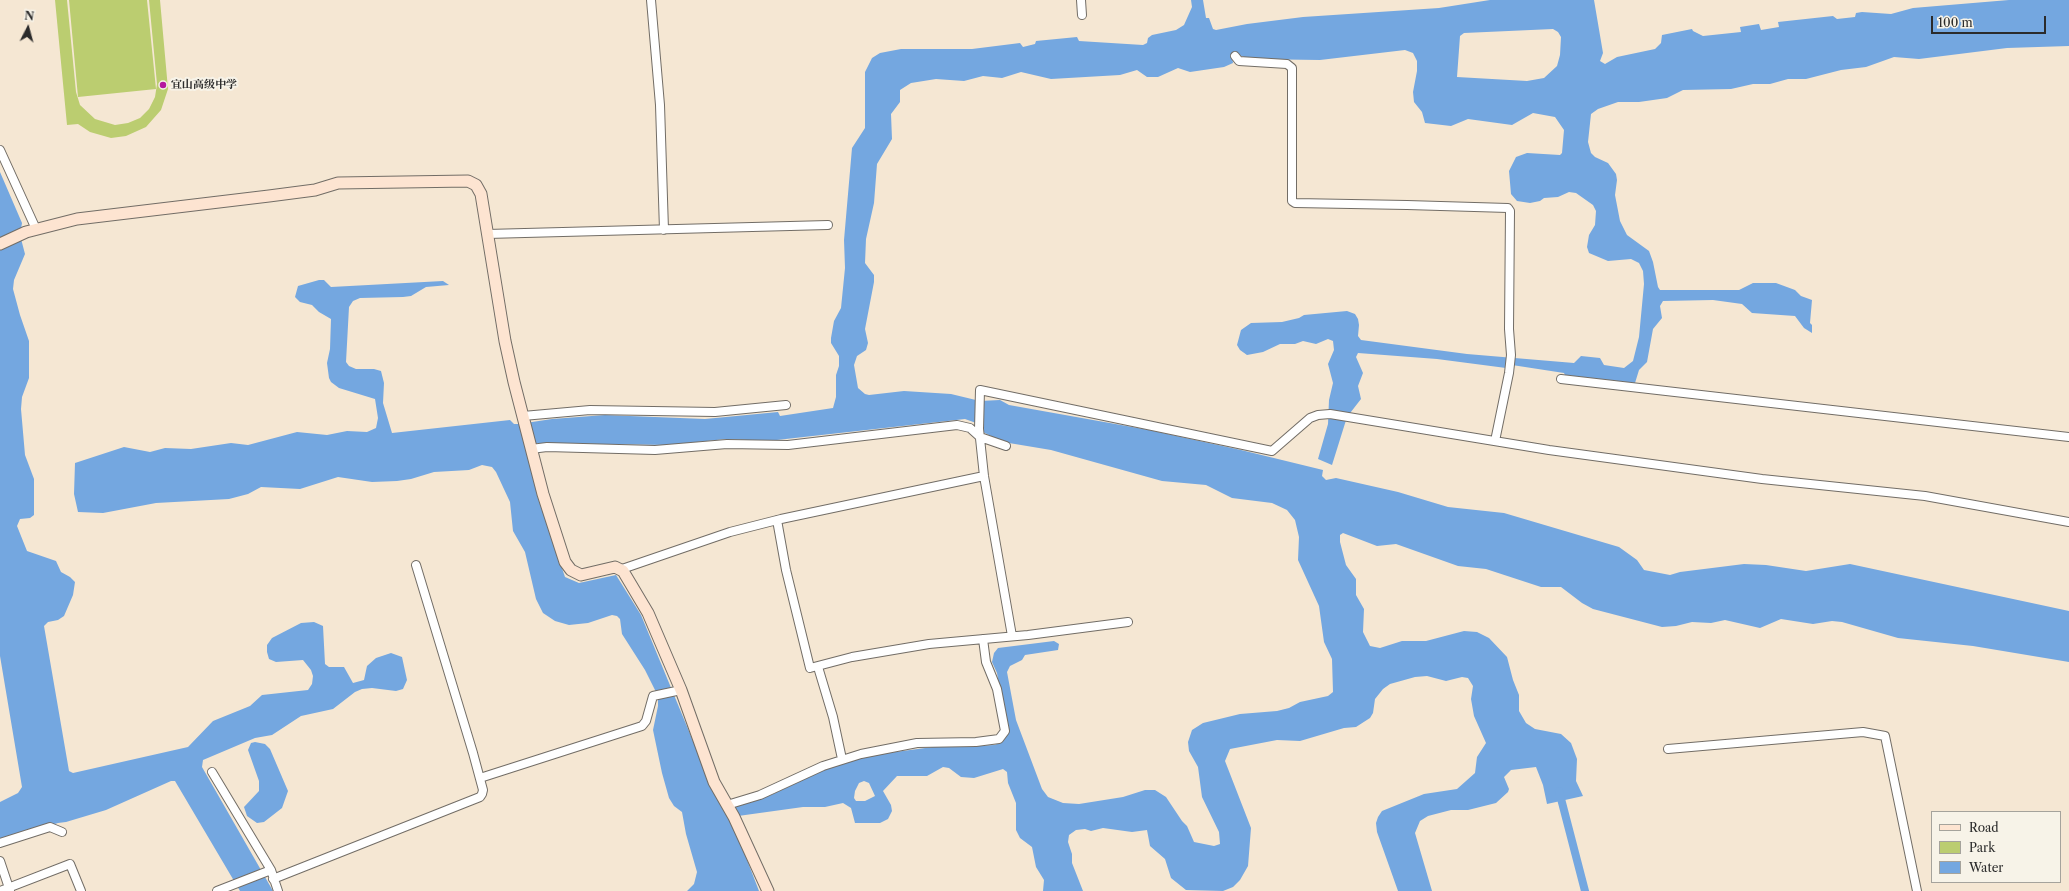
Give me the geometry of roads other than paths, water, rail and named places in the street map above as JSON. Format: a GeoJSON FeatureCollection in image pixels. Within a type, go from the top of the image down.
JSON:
{"type":"FeatureCollection","features":[{"type":"Feature","properties":{"kind":"street"},"geometry":{"type":"LineString","coordinates":[[651,0],[660,106],[664,230]]}},
{"type":"Feature","properties":{"kind":"street"},"geometry":{"type":"LineString","coordinates":[[1081,0],[1082,15]]}},
{"type":"Feature","properties":{"kind":"street"},"geometry":{"type":"LineString","coordinates":[[1235,56],[1239,61],[1287,64],[1292,68],[1292,201],[1295,203],[1407,204],[1508,208],[1510,211],[1509,329],[1511,355],[1509,373],[1495,441]]}},
{"type":"Feature","properties":{"kind":"street"},"geometry":{"type":"LineString","coordinates":[[0,150],[31,231]]}},
{"type":"Feature","properties":{"kind":"street"},"geometry":{"type":"LineString","coordinates":[[0,244],[31,231],[77,219],[315,190],[338,183],[468,181],[476,185],[480,191],[505,341],[543,494],[568,568],[581,575],[616,567],[622,569],[730,532],[777,520],[984,476]]}},
{"type":"Feature","properties":{"kind":"street"},"geometry":{"type":"LineString","coordinates":[[487,234],[828,225]]}},
{"type":"Feature","properties":{"kind":"street"},"geometry":{"type":"LineString","coordinates":[[1561,379],[2069,437]]}},
{"type":"Feature","properties":{"kind":"street"},"geometry":{"type":"LineString","coordinates":[[1012,636],[984,476],[980,433],[980,390],[1272,451],[1310,418],[1318,415],[1330,414],[1495,441],[1754,478],[1926,496],[2069,522]]}},
{"type":"Feature","properties":{"kind":"street"},"geometry":{"type":"LineString","coordinates":[[523,417],[590,410],[715,412],[786,405]]}},
{"type":"Feature","properties":{"kind":"street"},"geometry":{"type":"LineString","coordinates":[[531,447],[646,450],[727,444],[788,444],[957,425],[970,428],[1006,446]]}},
{"type":"Feature","properties":{"kind":"street"},"geometry":{"type":"LineString","coordinates":[[777,520],[786,570],[810,668],[852,657],[929,644],[1128,622]]}},
{"type":"Feature","properties":{"kind":"street"},"geometry":{"type":"LineString","coordinates":[[273,879],[480,797],[483,790],[480,778],[416,565]]}},
{"type":"Feature","properties":{"kind":"street"},"geometry":{"type":"LineString","coordinates":[[622,569],[648,613],[714,782],[727,805],[768,891]]}},
{"type":"Feature","properties":{"kind":"street"},"geometry":{"type":"LineString","coordinates":[[727,805],[773,790],[807,773],[842,759],[917,743],[976,742],[997,740],[1001,738],[1005,731],[997,689],[986,662],[983,639]]}},
{"type":"Feature","properties":{"kind":"street"},"geometry":{"type":"LineString","coordinates":[[818,667],[832,709],[842,759]]}},
{"type":"Feature","properties":{"kind":"street"},"geometry":{"type":"LineString","coordinates":[[480,778],[642,726],[646,721],[653,696],[679,690]]}},
{"type":"Feature","properties":{"kind":"street"},"geometry":{"type":"LineString","coordinates":[[1668,749],[1863,732],[1885,736],[1916,891]]}},
{"type":"Feature","properties":{"kind":"street"},"geometry":{"type":"LineString","coordinates":[[212,772],[273,879],[278,891]]}},
{"type":"Feature","properties":{"kind":"street"},"geometry":{"type":"LineString","coordinates":[[0,843],[50,827],[62,832]]}},
{"type":"Feature","properties":{"kind":"street"},"geometry":{"type":"LineString","coordinates":[[0,861],[10,889]]}},
{"type":"Feature","properties":{"kind":"street"},"geometry":{"type":"LineString","coordinates":[[0,891],[10,889],[70,864],[81,891]]}},
{"type":"Feature","properties":{"kind":"street"},"geometry":{"type":"LineString","coordinates":[[217,891],[268,871]]}},
{"type":"Feature","properties":{"kind":"water"},"geometry":{"type":"Polygon","coordinates":[[[1191,0],[1203,0],[1206,18],[1209,18],[1213,29],[1216,30],[1247,24],[1303,17],[1439,8],[1490,0],[1594,0],[1603,53],[1600,61],[1605,64],[1617,57],[1655,49],[1661,43],[1662,35],[1692,29],[1703,36],[1741,32],[1740,27],[1759,24],[1761,30],[1779,27],[1778,22],[1833,16],[1837,19],[1855,17],[1856,13],[1862,12],[1891,14],[1913,8],[2009,0],[2069,0],[2069,46],[2007,48],[1919,59],[1894,57],[1866,67],[1841,70],[1806,79],[1788,79],[1770,84],[1753,84],[1731,89],[1683,90],[1667,98],[1639,102],[1618,102],[1598,109],[1591,114],[1588,142],[1591,153],[1595,157],[1608,163],[1616,174],[1617,180],[1615,195],[1620,221],[1627,235],[1649,251],[1660,290],[1739,290],[1753,283],[1776,283],[1795,290],[1801,296],[1812,300],[1810,323],[1812,325],[1812,333],[1804,328],[1795,316],[1752,313],[1742,304],[1713,300],[1663,301],[1660,306],[1662,318],[1653,329],[1647,362],[1639,370],[1635,383],[1565,375],[1564,373],[1512,365],[1506,368],[1437,359],[1358,353],[1356,357],[1363,373],[1358,386],[1361,399],[1347,417],[1332,465],[1318,459],[1328,424],[1329,400],[1333,383],[1328,364],[1334,350],[1333,341],[1328,339],[1316,344],[1303,341],[1295,344],[1280,344],[1263,352],[1247,355],[1240,350],[1237,345],[1241,330],[1251,323],[1282,322],[1299,318],[1304,315],[1347,311],[1355,314],[1358,319],[1358,336],[1361,340],[1467,354],[1574,363],[1581,356],[1600,358],[1604,365],[1624,368],[1633,361],[1639,337],[1644,284],[1643,271],[1639,263],[1631,259],[1608,261],[1589,253],[1587,247],[1589,235],[1595,225],[1596,211],[1593,205],[1576,193],[1569,192],[1558,197],[1544,198],[1540,201],[1530,203],[1517,201],[1511,194],[1509,171],[1516,157],[1527,153],[1560,155],[1562,153],[1564,130],[1555,117],[1533,113],[1512,125],[1468,119],[1451,126],[1425,123],[1422,112],[1414,102],[1413,92],[1417,71],[1417,61],[1413,53],[1405,50],[1320,60],[1250,59],[1236,54],[1232,56],[1233,63],[1224,67],[1190,72],[1178,68],[1158,77],[1147,77],[1137,70],[1120,75],[1051,79],[1021,72],[1002,78],[983,76],[964,81],[936,79],[911,83],[900,90],[900,102],[891,114],[892,139],[877,164],[874,203],[866,239],[865,263],[874,275],[865,329],[868,343],[866,350],[857,356],[854,365],[858,388],[865,394],[869,395],[904,391],[951,394],[980,401],[1000,400],[1009,405],[1149,430],[1241,450],[1323,470],[1322,476],[1326,480],[1336,478],[1398,492],[1448,507],[1504,513],[1619,547],[1637,560],[1644,570],[1670,575],[1680,572],[1744,564],[1766,565],[1806,571],[1850,564],[2069,611],[2069,662],[1973,646],[1898,638],[1842,622],[1832,621],[1813,624],[1781,619],[1760,628],[1725,620],[1711,623],[1692,622],[1676,626],[1662,627],[1593,609],[1582,603],[1561,587],[1541,587],[1486,569],[1458,566],[1396,544],[1377,546],[1343,533],[1340,535],[1340,542],[1346,565],[1356,579],[1356,595],[1364,609],[1363,632],[1370,646],[1380,648],[1402,641],[1426,641],[1464,631],[1477,632],[1489,638],[1507,657],[1513,680],[1519,695],[1519,711],[1526,723],[1535,729],[1561,734],[1571,743],[1577,759],[1576,781],[1583,796],[1547,804],[1543,785],[1536,767],[1511,770],[1504,777],[1509,789],[1508,792],[1496,803],[1468,810],[1451,810],[1428,816],[1420,821],[1415,833],[1432,891],[1398,891],[1377,832],[1376,823],[1378,817],[1382,811],[1424,794],[1457,789],[1475,773],[1477,757],[1486,743],[1474,716],[1471,699],[1473,686],[1468,678],[1462,677],[1446,681],[1427,676],[1415,677],[1390,684],[1383,689],[1375,699],[1373,713],[1370,718],[1356,727],[1344,728],[1300,741],[1277,740],[1230,749],[1225,761],[1251,828],[1248,866],[1240,880],[1233,887],[1223,891],[1186,890],[1171,878],[1165,859],[1150,846],[1147,830],[1132,832],[1103,828],[1091,831],[1085,829],[1076,830],[1069,835],[1068,842],[1072,854],[1072,863],[1083,891],[1043,891],[1044,880],[1036,867],[1032,847],[1020,838],[1016,830],[1016,803],[1008,783],[1007,772],[1003,769],[974,778],[961,777],[949,768],[943,767],[927,776],[897,776],[883,791],[891,805],[892,811],[888,819],[880,823],[855,823],[851,808],[843,803],[825,807],[803,807],[738,816],[734,806],[771,795],[834,765],[873,755],[940,746],[959,747],[994,745],[1000,743],[1005,739],[1006,729],[997,673],[992,662],[994,653],[998,648],[1054,641],[1059,644],[1058,650],[1025,655],[1022,660],[1010,666],[1007,672],[1016,720],[1042,789],[1048,797],[1063,803],[1079,804],[1123,797],[1145,790],[1155,790],[1166,797],[1187,826],[1194,842],[1214,846],[1220,844],[1219,832],[1202,797],[1198,767],[1189,751],[1188,742],[1192,730],[1203,723],[1240,714],[1277,711],[1289,708],[1300,702],[1328,696],[1333,692],[1332,659],[1324,642],[1319,606],[1298,560],[1299,537],[1295,520],[1287,510],[1272,503],[1232,498],[1206,485],[1162,481],[1051,450],[1003,442],[983,432],[976,423],[965,419],[768,441],[726,439],[668,445],[536,443],[528,445],[537,495],[565,577],[579,583],[616,575],[641,615],[700,758],[729,813],[759,891],[687,891],[694,884],[697,872],[686,834],[682,812],[674,806],[669,798],[662,773],[653,730],[658,706],[658,696],[645,670],[622,634],[620,619],[617,616],[612,615],[588,623],[569,625],[555,621],[543,613],[536,599],[525,552],[513,531],[510,502],[496,472],[492,467],[482,465],[469,470],[434,472],[411,479],[397,481],[372,482],[338,477],[300,489],[261,487],[248,494],[229,499],[156,503],[103,513],[78,512],[74,494],[75,463],[124,447],[150,452],[165,448],[191,449],[231,443],[248,445],[297,432],[327,435],[347,431],[367,432],[376,428],[378,418],[375,399],[339,388],[331,382],[329,378],[327,363],[330,349],[331,319],[319,312],[312,305],[300,302],[295,297],[298,286],[319,280],[324,280],[331,287],[443,281],[449,285],[426,287],[411,296],[360,298],[353,301],[349,307],[346,362],[349,366],[356,369],[374,369],[381,371],[384,383],[383,403],[392,433],[510,420],[514,424],[519,424],[552,419],[605,415],[705,419],[778,412],[780,416],[833,408],[836,397],[836,375],[839,366],[839,356],[831,343],[831,338],[834,321],[841,308],[845,268],[844,240],[852,148],[865,128],[865,72],[872,58],[880,53],[901,49],[972,49],[1020,43],[1023,47],[1035,44],[1036,41],[1077,37],[1079,41],[1143,45],[1147,43],[1148,38],[1152,35],[1176,30],[1184,25],[1192,7],[1191,0]],[[1553,29],[1464,33],[1460,36],[1457,77],[1527,81],[1544,78],[1557,66],[1560,55],[1561,37],[1558,32],[1553,29]],[[864,781],[859,783],[855,791],[854,798],[856,801],[865,801],[875,796],[869,783],[864,781]]]}},
{"type":"Feature","properties":{"kind":"water"},"geometry":{"type":"Polygon","coordinates":[[[0,172],[22,223],[20,235],[25,254],[14,280],[13,289],[29,341],[29,378],[22,397],[21,409],[25,455],[34,479],[34,515],[30,518],[20,519],[17,526],[27,551],[56,561],[61,572],[75,582],[73,595],[64,616],[58,620],[48,622],[44,626],[69,771],[73,773],[188,747],[213,721],[250,706],[262,695],[308,690],[312,684],[313,676],[311,670],[303,660],[276,662],[269,659],[267,652],[267,645],[272,638],[301,623],[314,622],[323,626],[325,664],[329,667],[344,667],[353,683],[364,680],[367,666],[376,658],[391,653],[402,657],[407,680],[403,689],[396,691],[372,688],[362,689],[355,692],[333,709],[301,716],[272,735],[255,738],[203,760],[202,767],[273,891],[240,891],[175,781],[171,781],[106,810],[0,841],[0,802],[18,793],[22,787],[0,656],[0,172]]]}},
{"type":"Feature","properties":{"kind":"water"},"geometry":{"type":"Polygon","coordinates":[[[255,742],[265,744],[270,749],[288,791],[282,808],[264,822],[257,823],[247,816],[244,807],[259,791],[259,781],[248,750],[251,743],[255,742]]]}},
{"type":"Feature","properties":{"kind":"waterway"},"geometry":{"type":"LineString","coordinates":[[1559,791],[1585,891]]}},
{"type":"Feature","properties":{"kind":"place","name":"宜山高级中学"},"geometry":{"type":"Point","coordinates":[163,85]}}]}
